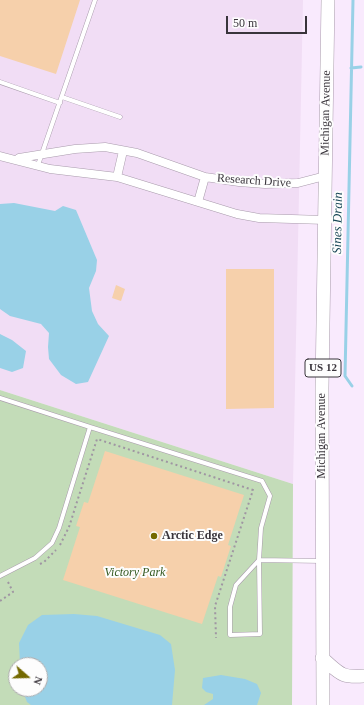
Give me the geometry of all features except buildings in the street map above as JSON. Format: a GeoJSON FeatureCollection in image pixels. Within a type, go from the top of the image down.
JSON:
{"type":"FeatureCollection","features":[{"type":"Feature","properties":{"kind":"main road","name":"Michigan Avenue"},"geometry":{"type":"LineString","coordinates":[[323,705],[322,388],[328,0]]}},
{"type":"Feature","properties":{"kind":"main road"},"geometry":{"type":"LineString","coordinates":[[322,658],[341,674],[349,677],[364,676]]}},
{"type":"Feature","properties":{"kind":"street","name":"Research Drive"},"geometry":{"type":"LineString","coordinates":[[16,159],[91,147],[105,147],[137,154],[205,177],[239,182],[265,184],[298,183],[325,176]]}},
{"type":"Feature","properties":{"kind":"street"},"geometry":{"type":"LineString","coordinates":[[117,177],[123,151]]}},
{"type":"Feature","properties":{"kind":"street","name":"Research Drive"},"geometry":{"type":"LineString","coordinates":[[0,156],[63,171],[117,177],[237,214],[259,218],[325,220]]}},
{"type":"Feature","properties":{"kind":"street","name":"Research Drive"},"geometry":{"type":"LineString","coordinates":[[198,202],[205,177]]}},
{"type":"Feature","properties":{"kind":"lane"},"geometry":{"type":"LineString","coordinates":[[38,166],[95,0]]}},
{"type":"Feature","properties":{"kind":"lane"},"geometry":{"type":"LineString","coordinates":[[0,82],[60,102]]}},
{"type":"Feature","properties":{"kind":"lane"},"geometry":{"type":"LineString","coordinates":[[62,97],[120,117]]}},
{"type":"Feature","properties":{"kind":"lane"},"geometry":{"type":"LineString","coordinates":[[0,398],[262,481],[270,496],[261,528],[259,560],[260,634],[230,635],[230,607],[236,585],[259,560],[322,561]]}},
{"type":"Feature","properties":{"kind":"lane"},"geometry":{"type":"LineString","coordinates":[[0,576],[35,558],[52,544],[59,528],[90,427]]}},
{"type":"Feature","properties":{"kind":"path"},"geometry":{"type":"LineString","coordinates":[[38,566],[54,553],[62,542],[69,527],[97,439],[253,490],[215,606],[216,638]]}},
{"type":"Feature","properties":{"kind":"path"},"geometry":{"type":"LineString","coordinates":[[0,601],[14,592],[7,580],[13,577]]}},
{"type":"Feature","properties":{"kind":"shaded area"},"geometry":{"type":"Polygon","coordinates":[[[0,0],[303,0],[293,484],[0,390],[0,0]]]}},
{"type":"Feature","properties":{"kind":"green space","name":"Victory Park"},"geometry":{"type":"Polygon","coordinates":[[[0,390],[293,484],[292,705],[0,705],[0,390]]]}},
{"type":"Feature","properties":{"kind":"water"},"geometry":{"type":"Polygon","coordinates":[[[14,203],[55,211],[63,206],[76,210],[97,260],[96,271],[89,288],[92,311],[98,324],[109,336],[88,382],[76,384],[61,375],[49,359],[49,333],[41,324],[10,316],[0,309],[0,204],[14,203]]]}},
{"type":"Feature","properties":{"kind":"water"},"geometry":{"type":"Polygon","coordinates":[[[0,334],[12,340],[26,351],[23,368],[12,372],[0,368],[0,334]]]}},
{"type":"Feature","properties":{"kind":"water"},"geometry":{"type":"Polygon","coordinates":[[[74,614],[97,616],[160,635],[171,644],[175,670],[172,705],[31,705],[27,702],[25,697],[48,697],[48,657],[20,657],[19,643],[28,625],[42,615],[74,614]]]}},
{"type":"Feature","properties":{"kind":"water"},"geometry":{"type":"Polygon","coordinates":[[[221,675],[245,679],[257,684],[261,693],[257,705],[204,705],[213,699],[213,694],[206,692],[202,688],[203,678],[221,675]]]}},
{"type":"Feature","properties":{"kind":"waterway","name":"Sines Drain"},"geometry":{"type":"LineString","coordinates":[[352,386],[345,376],[353,0]]}},
{"type":"Feature","properties":{"kind":"waterway","name":"Sines Drain"},"geometry":{"type":"LineString","coordinates":[[351,68],[361,67]]}},
{"type":"Feature","properties":{"kind":"place","name":"Arctic Edge"},"geometry":{"type":"Point","coordinates":[154,536]}}]}
